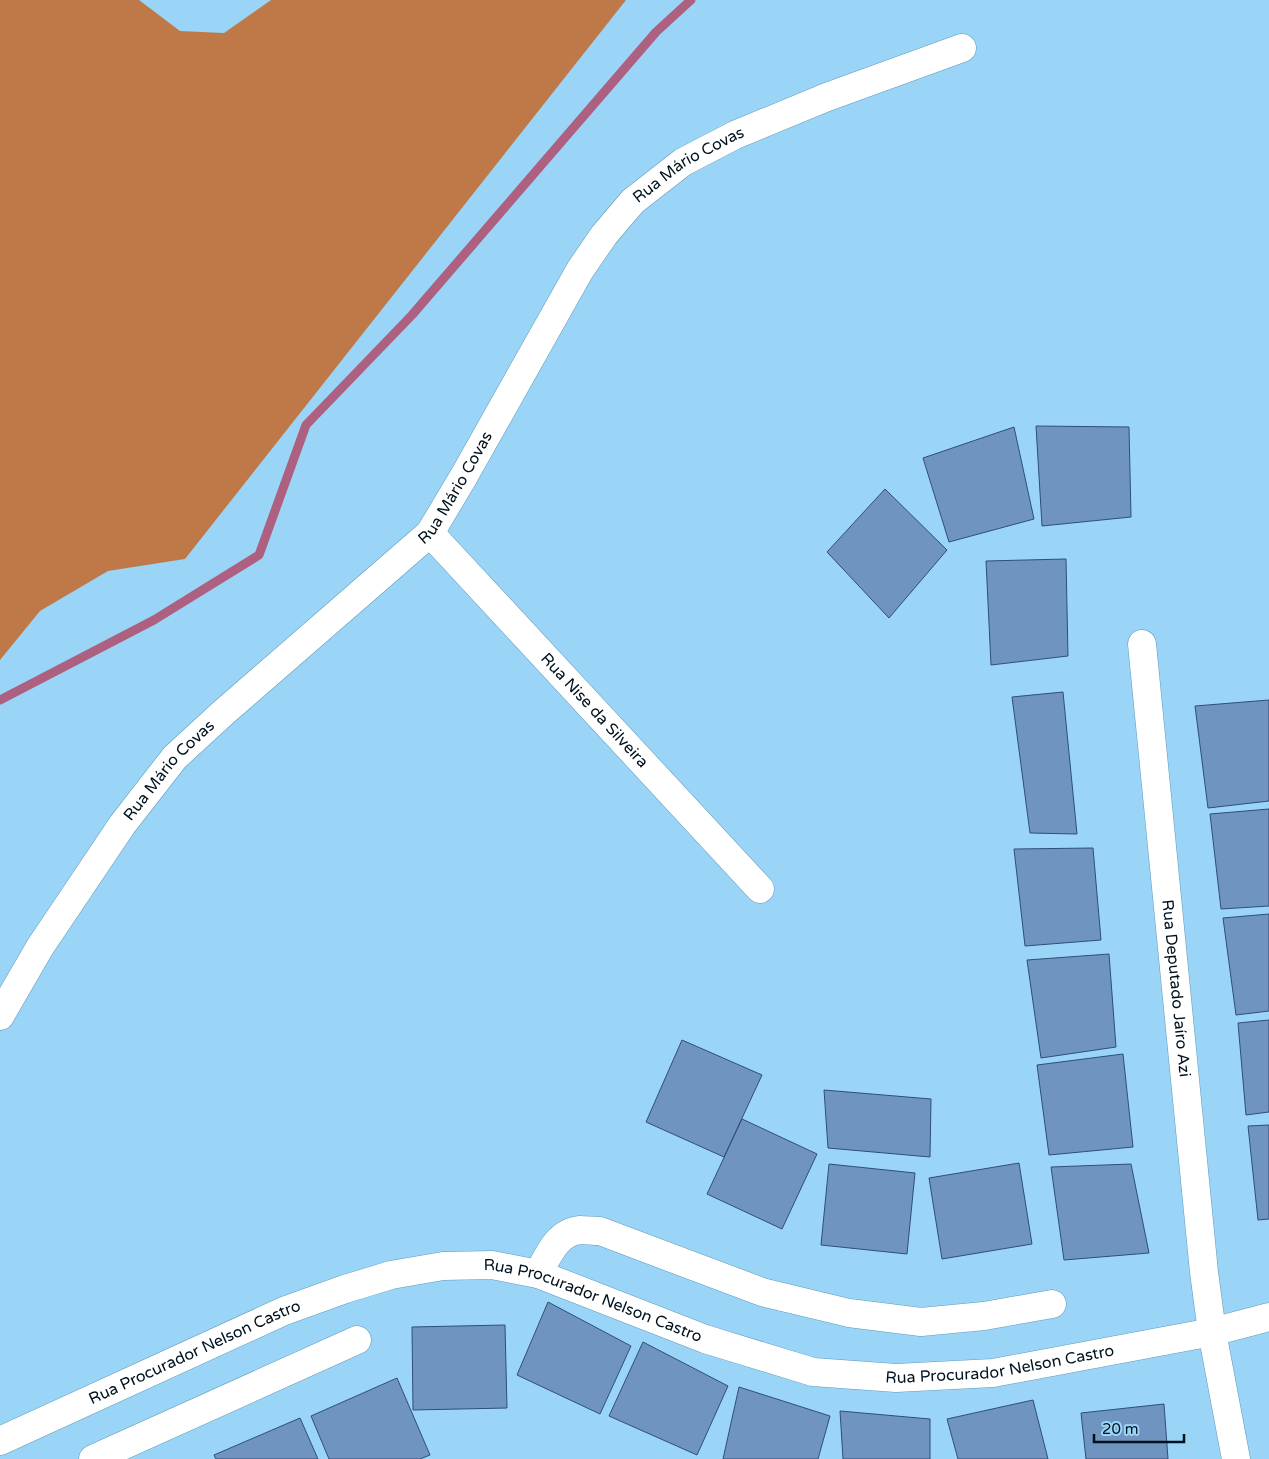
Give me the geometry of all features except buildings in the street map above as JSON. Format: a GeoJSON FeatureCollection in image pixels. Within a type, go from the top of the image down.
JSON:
{"type":"FeatureCollection","features":[{"type":"Feature","properties":{"kind":"street","name":"Rua Mário Covas"},"geometry":{"type":"LineString","coordinates":[[0,1016],[40,947],[122,825],[175,757],[224,712],[430,534],[580,270],[604,234],[633,201],[683,162],[735,135],[827,97],[962,48]]}},
{"type":"Feature","properties":{"kind":"street","name":"Rua Nise da Silveira"},"geometry":{"type":"LineString","coordinates":[[430,534],[760,889]]}},
{"type":"Feature","properties":{"kind":"street","name":"Rua Deputado Jaíro Azi"},"geometry":{"type":"LineString","coordinates":[[1142,644],[1204,1272],[1212,1332],[1236,1459]]}},
{"type":"Feature","properties":{"kind":"street"},"geometry":{"type":"LineString","coordinates":[[538,1274],[552,1248],[564,1235],[579,1230],[600,1232],[762,1292],[848,1313],[921,1322],[984,1316],[1052,1304]]}},
{"type":"Feature","properties":{"kind":"street","name":"Rua Procurador Nelson Castro"},"geometry":{"type":"LineString","coordinates":[[0,1441],[284,1311],[391,1275],[443,1266],[492,1265],[538,1274],[705,1339],[813,1372],[896,1378],[993,1373],[1212,1332],[1269,1317]]}},
{"type":"Feature","properties":{"kind":"street"},"geometry":{"type":"LineString","coordinates":[[93,1459],[357,1340]]}},
{"type":"Feature","properties":{"kind":"shaded area"},"geometry":{"type":"Polygon","coordinates":[[[0,0],[139,0],[180,31],[224,33],[271,0],[626,0],[185,559],[108,571],[40,611],[0,660],[0,0]]]}},
{"type":"Feature","properties":{"kind":"waterway"},"geometry":{"type":"LineString","coordinates":[[0,700],[154,620],[259,555],[306,425],[412,315],[656,32],[691,0]]}}]}
